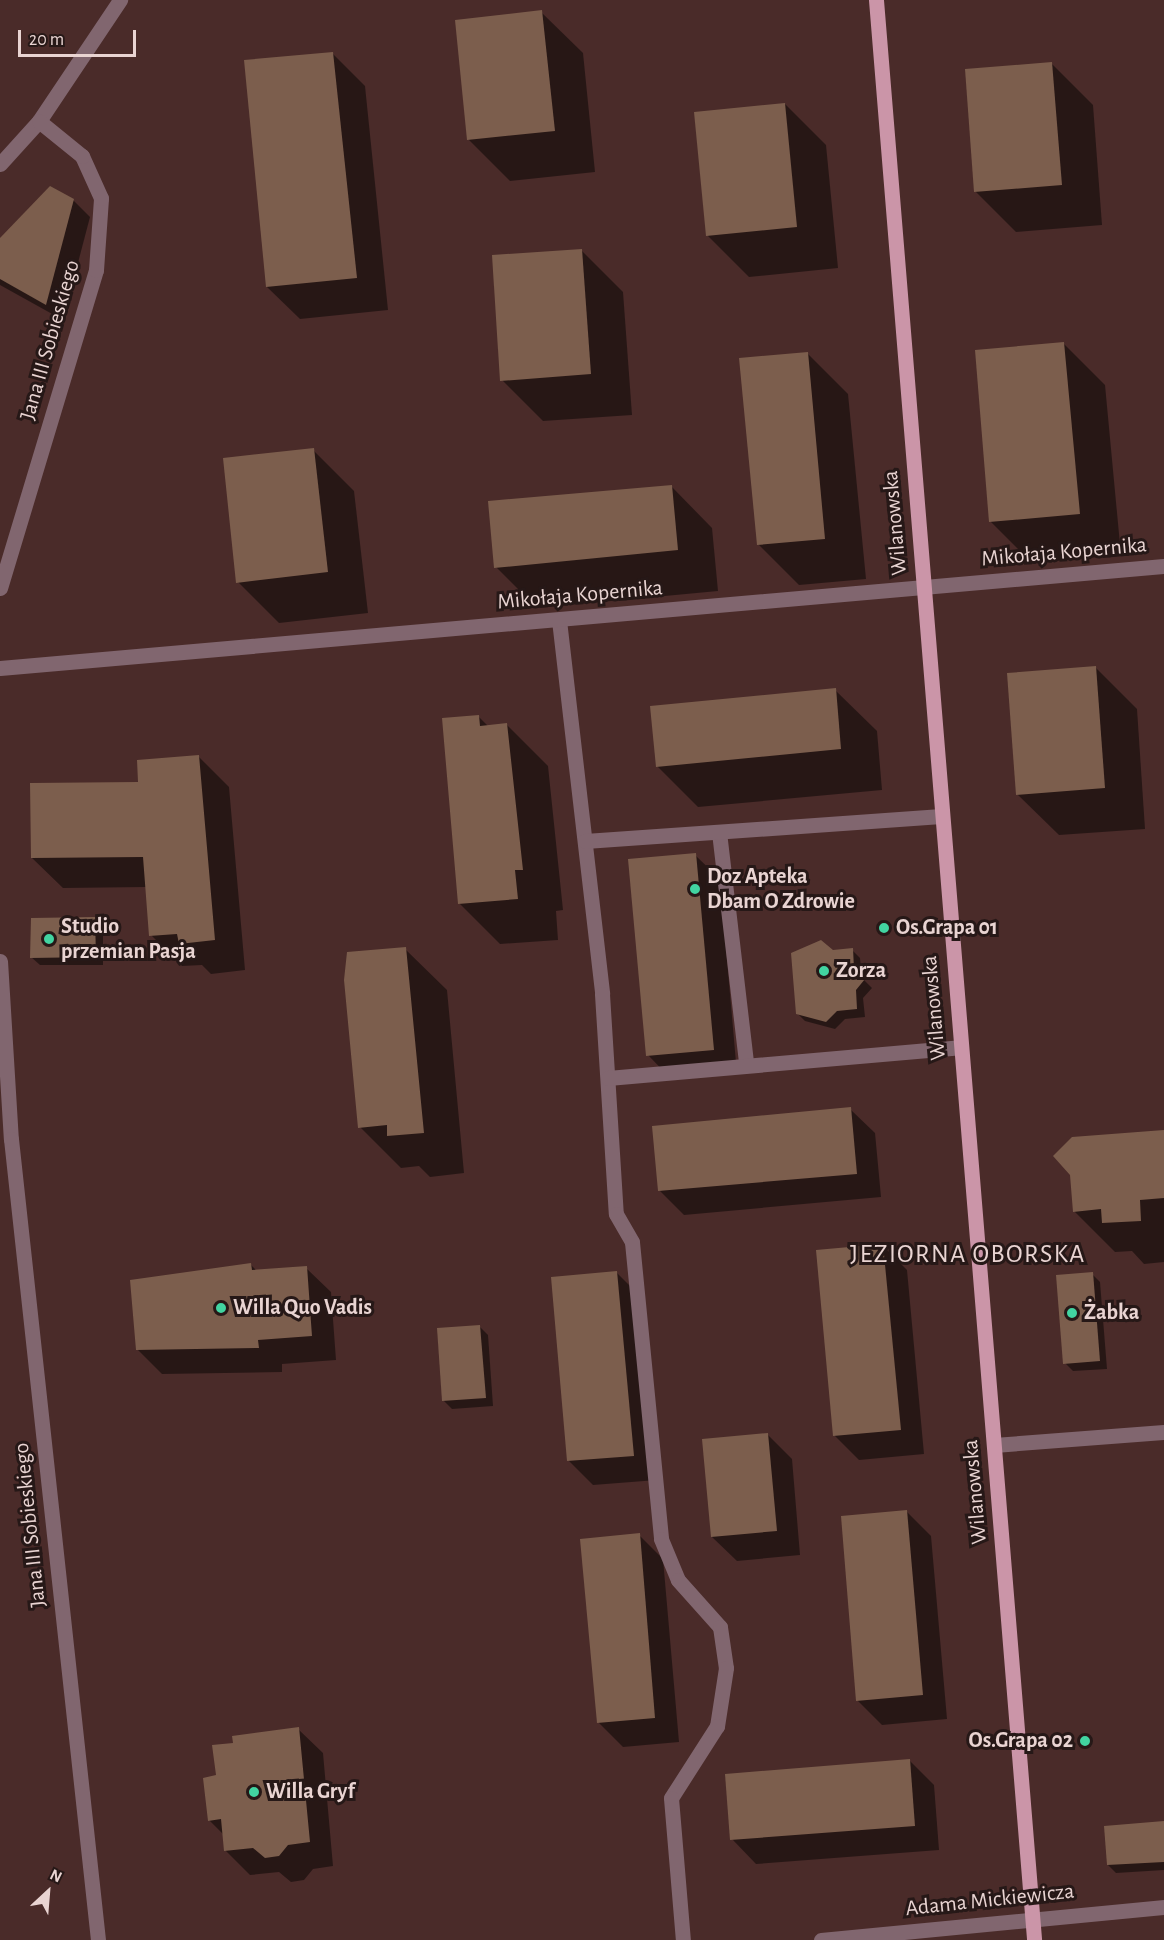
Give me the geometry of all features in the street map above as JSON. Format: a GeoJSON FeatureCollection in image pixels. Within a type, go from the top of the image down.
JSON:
{"type":"FeatureCollection","features":[{"type":"Feature","properties":{"kind":"main road","name":"Wilanowska"},"geometry":{"type":"LineString","coordinates":[[876,0],[922,587],[1034,1940]]}},
{"type":"Feature","properties":{"kind":"street"},"geometry":{"type":"LineString","coordinates":[[0,164],[39,121],[120,0]]}},
{"type":"Feature","properties":{"kind":"street","name":"Jana III Sobieskiego"},"geometry":{"type":"LineString","coordinates":[[0,588],[96,270],[100,198],[82,156],[39,121]]}},
{"type":"Feature","properties":{"kind":"street","name":"Mikołaja Kopernika"},"geometry":{"type":"LineString","coordinates":[[0,668],[1164,566]]}},
{"type":"Feature","properties":{"kind":"street"},"geometry":{"type":"LineString","coordinates":[[560,620],[585,841],[608,1078],[616,1214],[632,1242],[661,1539],[678,1580],[720,1627],[725,1659],[725,1694],[717,1726],[671,1798],[682,1940]]}},
{"type":"Feature","properties":{"kind":"street"},"geometry":{"type":"LineString","coordinates":[[585,841],[941,816]]}},
{"type":"Feature","properties":{"kind":"street"},"geometry":{"type":"LineString","coordinates":[[719,832],[746,1063]]}},
{"type":"Feature","properties":{"kind":"street","name":"Jana III Sobieskiego"},"geometry":{"type":"LineString","coordinates":[[0,961],[11,1140],[98,1940]]}},
{"type":"Feature","properties":{"kind":"street"},"geometry":{"type":"LineString","coordinates":[[608,1078],[746,1063],[960,1047]]}},
{"type":"Feature","properties":{"kind":"street"},"geometry":{"type":"LineString","coordinates":[[994,1445],[1164,1432]]}},
{"type":"Feature","properties":{"kind":"street","name":"Adama Mickiewicza"},"geometry":{"type":"LineString","coordinates":[[821,1940],[1164,1907]]}},
{"type":"Feature","properties":{"kind":"building"},"geometry":{"type":"Polygon","coordinates":[[[542,10],[555,131],[467,140],[455,20],[542,10]]]}},
{"type":"Feature","properties":{"kind":"building"},"geometry":{"type":"Polygon","coordinates":[[[333,52],[357,278],[266,287],[244,60],[333,52]]]}},
{"type":"Feature","properties":{"kind":"building"},"geometry":{"type":"Polygon","coordinates":[[[1052,62],[1062,185],[974,192],[965,69],[1052,62]]]}},
{"type":"Feature","properties":{"kind":"building"},"geometry":{"type":"Polygon","coordinates":[[[785,103],[797,227],[706,236],[694,112],[785,103]]]}},
{"type":"Feature","properties":{"kind":"building"},"geometry":{"type":"Polygon","coordinates":[[[50,186],[74,199],[46,305],[0,279],[0,238],[50,186]]]}},
{"type":"Feature","properties":{"kind":"building"},"geometry":{"type":"Polygon","coordinates":[[[582,249],[591,374],[500,381],[492,255],[582,249]]]}},
{"type":"Feature","properties":{"kind":"building"},"geometry":{"type":"Polygon","coordinates":[[[1064,342],[1080,514],[989,522],[975,350],[1064,342]]]}},
{"type":"Feature","properties":{"kind":"building"},"geometry":{"type":"Polygon","coordinates":[[[808,352],[825,539],[757,545],[739,358],[808,352]]]}},
{"type":"Feature","properties":{"kind":"building"},"geometry":{"type":"Polygon","coordinates":[[[314,448],[328,572],[236,583],[223,458],[314,448]]]}},
{"type":"Feature","properties":{"kind":"building"},"geometry":{"type":"Polygon","coordinates":[[[672,485],[678,550],[494,568],[488,501],[672,485]]]}},
{"type":"Feature","properties":{"kind":"building"},"geometry":{"type":"Polygon","coordinates":[[[1096,666],[1105,788],[1016,795],[1007,673],[1096,666]]]}},
{"type":"Feature","properties":{"kind":"building"},"geometry":{"type":"Polygon","coordinates":[[[836,688],[841,749],[656,767],[650,706],[836,688]]]}},
{"type":"Feature","properties":{"kind":"building"},"geometry":{"type":"Polygon","coordinates":[[[479,715],[480,726],[507,723],[523,870],[515,870],[518,899],[458,904],[442,718],[479,715]]]}},
{"type":"Feature","properties":{"kind":"building"},"geometry":{"type":"Polygon","coordinates":[[[199,755],[215,940],[179,944],[177,934],[149,936],[143,857],[31,858],[30,783],[138,782],[137,760],[199,755]]]}},
{"type":"Feature","properties":{"kind":"building"},"geometry":{"type":"Polygon","coordinates":[[[696,853],[714,1050],[646,1056],[628,859],[696,853]]]}},
{"type":"Feature","properties":{"kind":"building"},"geometry":{"type":"Polygon","coordinates":[[[95,917],[96,957],[30,958],[31,918],[95,917]]]}},
{"type":"Feature","properties":{"kind":"building"},"geometry":{"type":"Polygon","coordinates":[[[821,940],[833,950],[853,948],[854,969],[865,979],[856,990],[857,1009],[837,1011],[826,1022],[796,1014],[791,953],[821,940]]]}},
{"type":"Feature","properties":{"kind":"building"},"geometry":{"type":"Polygon","coordinates":[[[406,947],[424,1133],[387,1136],[387,1125],[358,1128],[344,980],[347,952],[406,947]]]}},
{"type":"Feature","properties":{"kind":"building"},"geometry":{"type":"Polygon","coordinates":[[[851,1107],[857,1174],[658,1191],[652,1126],[851,1107]]]}},
{"type":"Feature","properties":{"kind":"building"},"geometry":{"type":"Polygon","coordinates":[[[1164,1130],[1164,1198],[1140,1200],[1141,1221],[1102,1223],[1101,1209],[1073,1212],[1070,1175],[1053,1156],[1072,1137],[1164,1130]]]}},
{"type":"Feature","properties":{"kind":"building"},"geometry":{"type":"Polygon","coordinates":[[[883,1244],[901,1430],[833,1436],[816,1250],[883,1244]]]}},
{"type":"Feature","properties":{"kind":"building","name":"Willa Quo Vadis"},"geometry":{"type":"Polygon","coordinates":[[[251,1263],[252,1270],[307,1266],[312,1336],[258,1340],[259,1348],[136,1350],[130,1280],[251,1263]]]}},
{"type":"Feature","properties":{"kind":"building"},"geometry":{"type":"Polygon","coordinates":[[[617,1271],[634,1456],[567,1461],[551,1277],[617,1271]]]}},
{"type":"Feature","properties":{"kind":"building"},"geometry":{"type":"Polygon","coordinates":[[[1093,1272],[1100,1361],[1063,1364],[1056,1275],[1093,1272]]]}},
{"type":"Feature","properties":{"kind":"building"},"geometry":{"type":"Polygon","coordinates":[[[480,1325],[486,1398],[442,1401],[437,1328],[480,1325]]]}},
{"type":"Feature","properties":{"kind":"building"},"geometry":{"type":"Polygon","coordinates":[[[768,1433],[777,1531],[711,1537],[702,1439],[768,1433]]]}},
{"type":"Feature","properties":{"kind":"building"},"geometry":{"type":"Polygon","coordinates":[[[907,1510],[923,1695],[856,1701],[841,1516],[907,1510]]]}},
{"type":"Feature","properties":{"kind":"building"},"geometry":{"type":"Polygon","coordinates":[[[640,1533],[655,1718],[597,1723],[580,1539],[640,1533]]]}},
{"type":"Feature","properties":{"kind":"building","name":"Willa Gryf"},"geometry":{"type":"Polygon","coordinates":[[[299,1727],[310,1842],[288,1845],[279,1856],[265,1858],[253,1848],[224,1851],[221,1819],[208,1821],[203,1778],[216,1775],[212,1745],[233,1743],[232,1736],[299,1727]]]}},
{"type":"Feature","properties":{"kind":"building"},"geometry":{"type":"Polygon","coordinates":[[[910,1759],[915,1826],[730,1840],[725,1774],[910,1759]]]}},
{"type":"Feature","properties":{"kind":"building"},"geometry":{"type":"Polygon","coordinates":[[[1164,1821],[1164,1862],[1107,1865],[1104,1826],[1164,1821]]]}},
{"type":"Feature","properties":{"kind":"place","name":"Doz Apteka Dbam O Zdrowie"},"geometry":{"type":"Point","coordinates":[695,889]}},
{"type":"Feature","properties":{"kind":"place","name":"Os.Grapa 01"},"geometry":{"type":"Point","coordinates":[884,928]}},
{"type":"Feature","properties":{"kind":"place","name":"Studio przemian Pasja"},"geometry":{"type":"Point","coordinates":[49,939]}},
{"type":"Feature","properties":{"kind":"place","name":"Zorza"},"geometry":{"type":"Point","coordinates":[824,971]}},
{"type":"Feature","properties":{"kind":"place","name":"Willa Quo Vadis"},"geometry":{"type":"Point","coordinates":[221,1308]}},
{"type":"Feature","properties":{"kind":"place","name":"Żabka"},"geometry":{"type":"Point","coordinates":[1072,1313]}},
{"type":"Feature","properties":{"kind":"place","name":"Os.Grapa 02"},"geometry":{"type":"Point","coordinates":[1085,1741]}},
{"type":"Feature","properties":{"kind":"place","name":"Willa Gryf"},"geometry":{"type":"Point","coordinates":[254,1792]}},
{"type":"Feature","properties":{"kind":"district","name":"JEZIORNA OBORSKA"},"geometry":{"type":"Point","coordinates":[968,1255]}}]}
